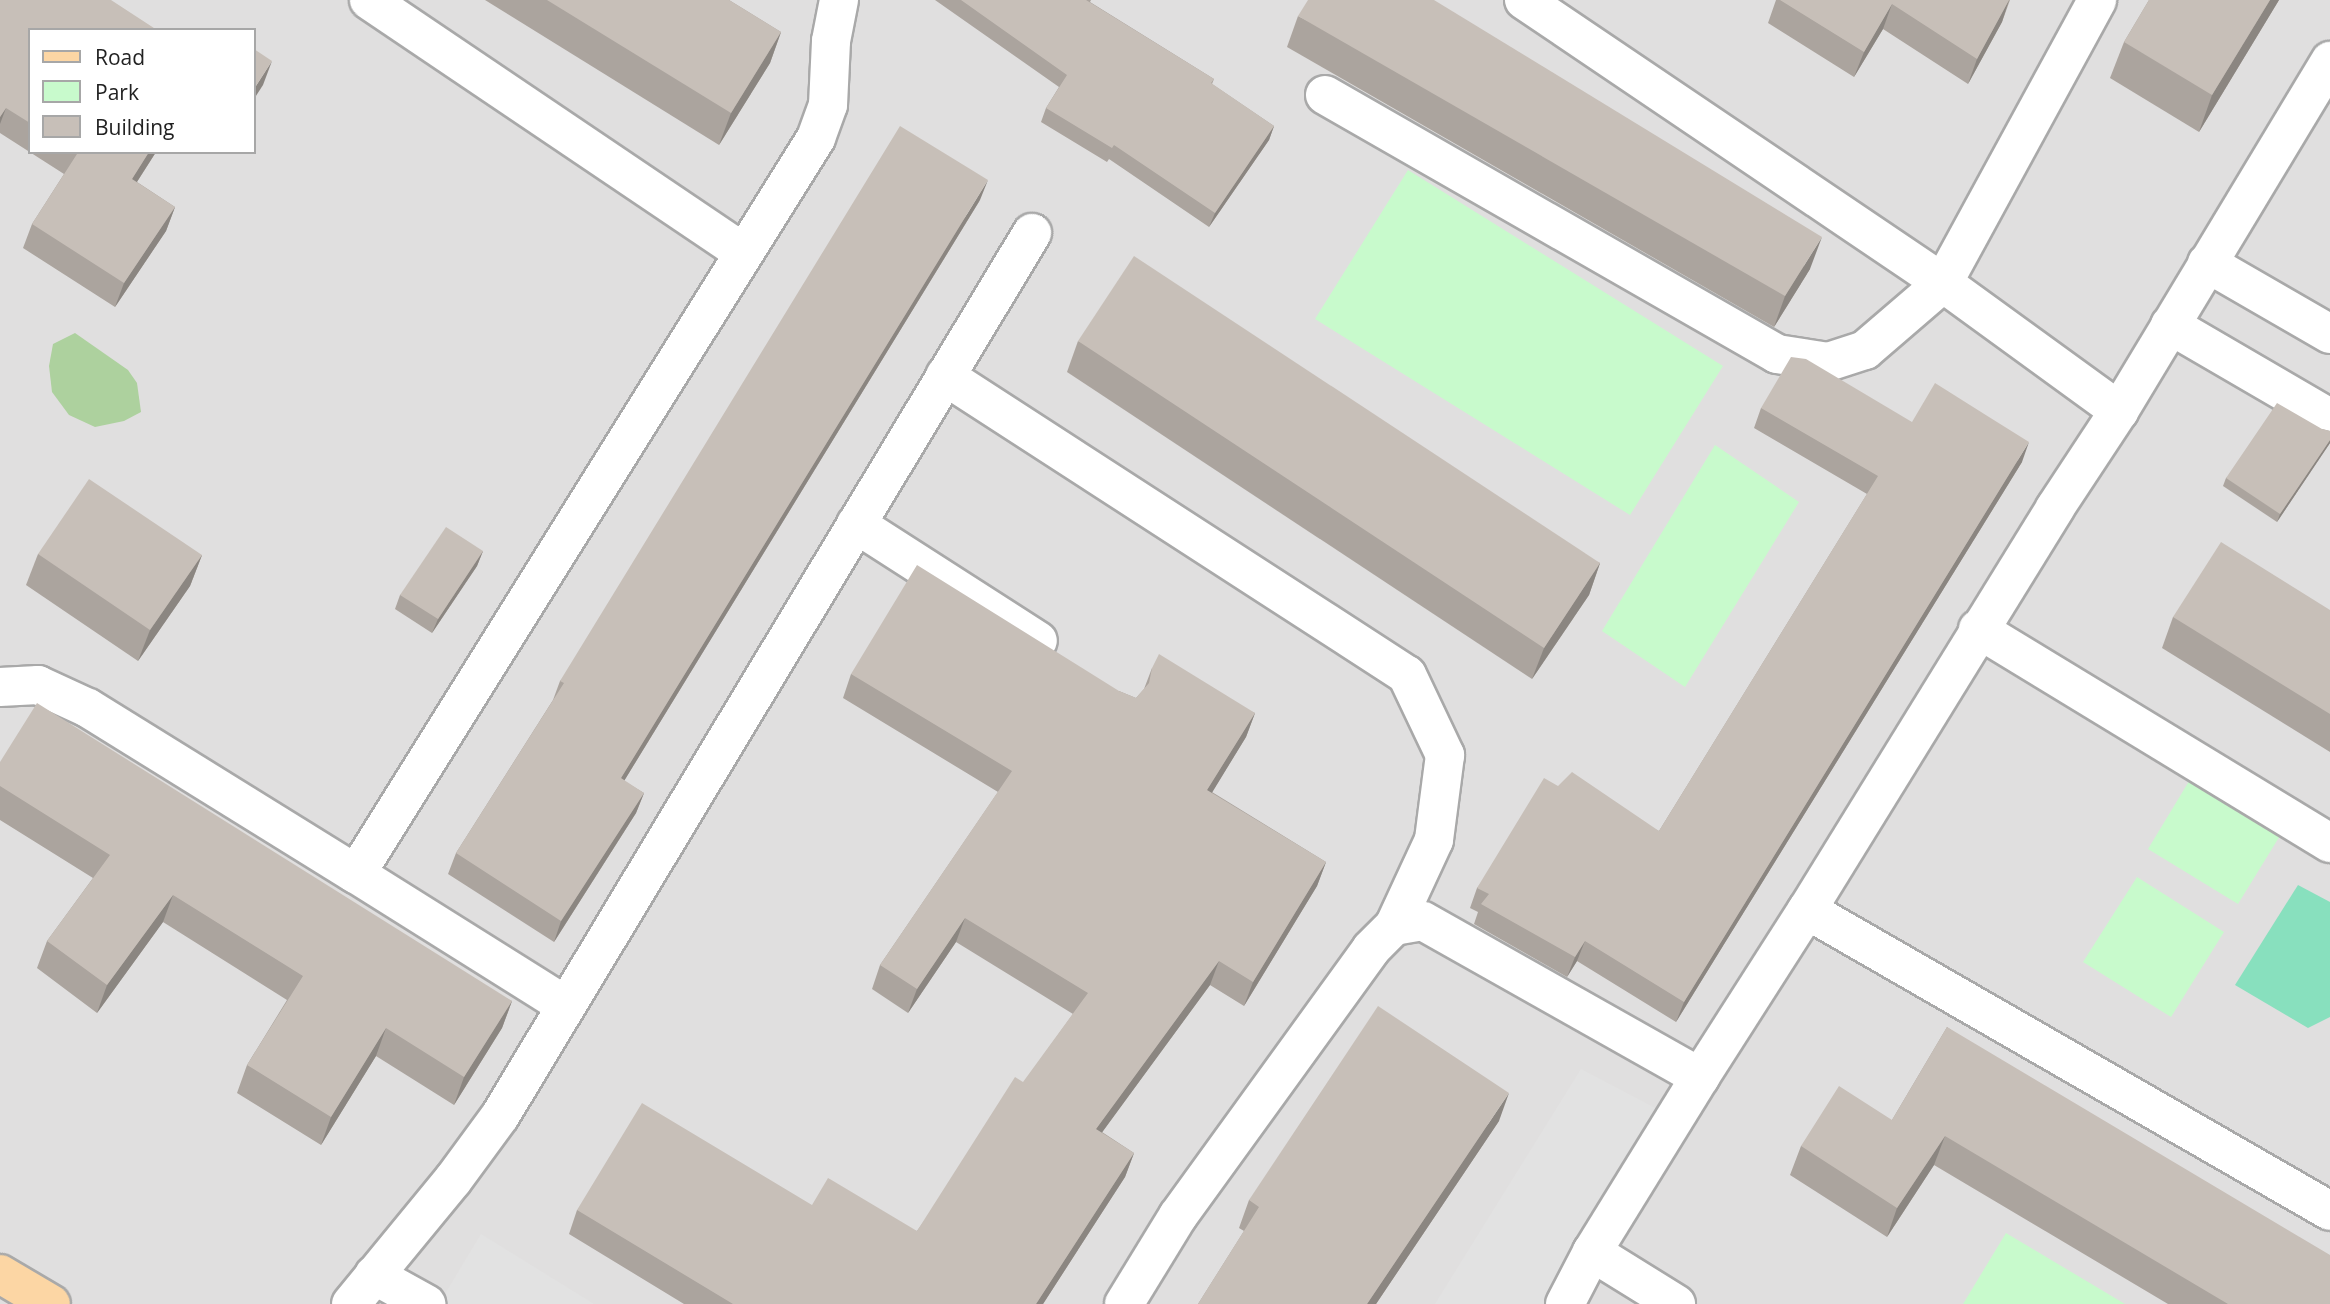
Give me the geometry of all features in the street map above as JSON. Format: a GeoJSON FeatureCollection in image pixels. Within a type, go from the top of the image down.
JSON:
{"type":"FeatureCollection","features":[{"type":"Feature","properties":{"kind":"main road"},"geometry":{"type":"LineString","coordinates":[[0,1274],[51,1304]]}},
{"type":"Feature","properties":{"kind":"street"},"geometry":{"type":"LineString","coordinates":[[369,0],[744,253]]}},
{"type":"Feature","properties":{"kind":"street"},"geometry":{"type":"LineString","coordinates":[[356,874],[824,121],[830,88],[833,25],[839,0]]}},
{"type":"Feature","properties":{"kind":"street"},"geometry":{"type":"LineString","coordinates":[[1524,0],[1943,283],[2119,411]]}},
{"type":"Feature","properties":{"kind":"street"},"geometry":{"type":"LineString","coordinates":[[1325,95],[1777,354],[1828,362],[1865,350],[1943,283],[2097,0]]}},
{"type":"Feature","properties":{"kind":"street"},"geometry":{"type":"LineString","coordinates":[[1565,1304],[1592,1252],[1807,910],[1978,629],[2119,411],[2330,61]]}},
{"type":"Feature","properties":{"kind":"street"},"geometry":{"type":"LineString","coordinates":[[426,1304],[363,1289],[453,1180],[500,1116],[1032,233]]}},
{"type":"Feature","properties":{"kind":"street"},"geometry":{"type":"LineString","coordinates":[[2207,263],[2330,334]]}},
{"type":"Feature","properties":{"kind":"street"},"geometry":{"type":"LineString","coordinates":[[2170,325],[2330,418]]}},
{"type":"Feature","properties":{"kind":"street"},"geometry":{"type":"LineString","coordinates":[[945,376],[1407,675],[1445,755],[1434,841],[1394,926],[1371,949],[1178,1216],[1124,1304]]}},
{"type":"Feature","properties":{"kind":"street"},"geometry":{"type":"LineString","coordinates":[[856,524],[1064,658]]}},
{"type":"Feature","properties":{"kind":"street"},"geometry":{"type":"LineString","coordinates":[[1978,629],[2330,843]]}},
{"type":"Feature","properties":{"kind":"street"},"geometry":{"type":"LineString","coordinates":[[0,687],[38,685],[68,697],[565,1005]]}},
{"type":"Feature","properties":{"kind":"street"},"geometry":{"type":"LineString","coordinates":[[1807,910],[2330,1211]]}},
{"type":"Feature","properties":{"kind":"street"},"geometry":{"type":"LineString","coordinates":[[1394,926],[1423,921],[1700,1077]]}},
{"type":"Feature","properties":{"kind":"street"},"geometry":{"type":"LineString","coordinates":[[1592,1252],[1676,1304]]}},
{"type":"Feature","properties":{"kind":"shaded area"},"geometry":{"type":"Polygon","coordinates":[[[0,0],[2330,0],[2330,1304],[0,1304],[0,0]]]}},
{"type":"Feature","properties":{"kind":"shaded area"},"geometry":{"type":"Polygon","coordinates":[[[1581,1069],[1661,1111],[1551,1304],[1435,1304],[1581,1069]]]}},
{"type":"Feature","properties":{"kind":"shaded area"},"geometry":{"type":"Polygon","coordinates":[[[481,1234],[594,1304],[439,1304],[481,1234]]]}},
{"type":"Feature","properties":{"kind":"green space"},"geometry":{"type":"Polygon","coordinates":[[[1408,170],[1723,366],[1630,515],[1315,319],[1408,170]]]}},
{"type":"Feature","properties":{"kind":"green space"},"geometry":{"type":"Polygon","coordinates":[[[75,333],[128,370],[137,383],[141,412],[124,421],[95,427],[69,415],[52,392],[49,366],[53,344],[75,333]]]}},
{"type":"Feature","properties":{"kind":"green space"},"geometry":{"type":"Polygon","coordinates":[[[1715,445],[1799,502],[1685,687],[1602,631],[1715,445]]]}},
{"type":"Feature","properties":{"kind":"green space"},"geometry":{"type":"Polygon","coordinates":[[[2200,763],[2291,818],[2238,904],[2148,849],[2200,763]]]}},
{"type":"Feature","properties":{"kind":"green space"},"geometry":{"type":"Polygon","coordinates":[[[2137,877],[2224,932],[2171,1017],[2083,962],[2137,877]]]}},
{"type":"Feature","properties":{"kind":"green space"},"geometry":{"type":"Polygon","coordinates":[[[2298,885],[2330,902],[2330,1017],[2308,1028],[2235,985],[2298,885]]]}},
{"type":"Feature","properties":{"kind":"green space"},"geometry":{"type":"Polygon","coordinates":[[[2006,1233],[2125,1304],[1963,1304],[2006,1233]]]}},
{"type":"Feature","properties":{"kind":"building"},"geometry":{"type":"Polygon","coordinates":[[[0,0],[111,0],[154,28],[28,28],[28,122],[6,108],[0,117],[0,0]]]}},
{"type":"Feature","properties":{"kind":"building"},"geometry":{"type":"Polygon","coordinates":[[[547,0],[729,0],[781,32],[731,113],[547,0]]]}},
{"type":"Feature","properties":{"kind":"building"},"geometry":{"type":"Polygon","coordinates":[[[961,0],[1086,0],[1214,79],[1211,83],[1274,126],[1215,213],[1114,145],[1112,148],[1046,108],[1067,75],[961,0]]]}},
{"type":"Feature","properties":{"kind":"building"},"geometry":{"type":"Polygon","coordinates":[[[1308,0],[1434,0],[1822,237],[1785,296],[1298,16],[1308,0]]]}},
{"type":"Feature","properties":{"kind":"building"},"geometry":{"type":"Polygon","coordinates":[[[1780,0],[2009,0],[1977,59],[1892,4],[1864,52],[1780,0]]]}},
{"type":"Feature","properties":{"kind":"building"},"geometry":{"type":"Polygon","coordinates":[[[2149,0],[2270,0],[2212,95],[2124,42],[2149,0]]]}},
{"type":"Feature","properties":{"kind":"building"},"geometry":{"type":"Polygon","coordinates":[[[256,50],[272,61],[256,86],[256,50]]]}},
{"type":"Feature","properties":{"kind":"building"},"geometry":{"type":"Polygon","coordinates":[[[900,126],[988,180],[621,778],[644,793],[561,921],[456,853],[564,683],[560,681],[900,126]]]}},
{"type":"Feature","properties":{"kind":"building"},"geometry":{"type":"Polygon","coordinates":[[[77,154],[148,154],[132,179],[175,207],[124,283],[32,224],[77,154]]]}},
{"type":"Feature","properties":{"kind":"building"},"geometry":{"type":"Polygon","coordinates":[[[1134,256],[1600,563],[1544,648],[1078,341],[1134,256]]]}},
{"type":"Feature","properties":{"kind":"building"},"geometry":{"type":"Polygon","coordinates":[[[1791,357],[1806,359],[1912,422],[1935,383],[2029,442],[1684,1002],[1585,941],[1575,957],[1481,904],[1489,894],[1477,888],[1544,778],[1558,786],[1572,772],[1659,831],[1878,476],[1761,408],[1791,357]]]}},
{"type":"Feature","properties":{"kind":"building"},"geometry":{"type":"Polygon","coordinates":[[[2277,403],[2330,431],[2330,440],[2280,514],[2226,478],[2277,403]]]}},
{"type":"Feature","properties":{"kind":"building"},"geometry":{"type":"Polygon","coordinates":[[[89,479],[202,555],[150,630],[38,554],[89,479]]]}},
{"type":"Feature","properties":{"kind":"building"},"geometry":{"type":"Polygon","coordinates":[[[446,527],[483,551],[438,619],[400,595],[446,527]]]}},
{"type":"Feature","properties":{"kind":"building"},"geometry":{"type":"Polygon","coordinates":[[[2221,542],[2330,610],[2330,714],[2173,617],[2221,542]]]}},
{"type":"Feature","properties":{"kind":"building"},"geometry":{"type":"Polygon","coordinates":[[[917,565],[1119,691],[1136,698],[1149,683],[1159,654],[1255,713],[1207,790],[1326,862],[1253,982],[1219,961],[1096,1129],[1134,1153],[1036,1304],[733,1304],[577,1210],[642,1103],[812,1205],[828,1178],[917,1231],[1015,1077],[1023,1082],[1088,993],[965,918],[917,989],[880,965],[1012,771],[851,674],[917,565]]]}},
{"type":"Feature","properties":{"kind":"building"},"geometry":{"type":"Polygon","coordinates":[[[37,703],[512,1001],[464,1077],[386,1028],[331,1117],[247,1065],[303,976],[173,895],[107,985],[47,941],[110,855],[0,786],[0,762],[37,703]]]}},
{"type":"Feature","properties":{"kind":"building"},"geometry":{"type":"Polygon","coordinates":[[[1378,1006],[1509,1093],[1367,1304],[1198,1304],[1259,1207],[1249,1200],[1378,1006]]]}},
{"type":"Feature","properties":{"kind":"building"},"geometry":{"type":"Polygon","coordinates":[[[1947,1027],[2330,1255],[2330,1304],[2228,1304],[1945,1136],[1897,1208],[1801,1146],[1839,1086],[1892,1120],[1947,1027]]]}}]}
